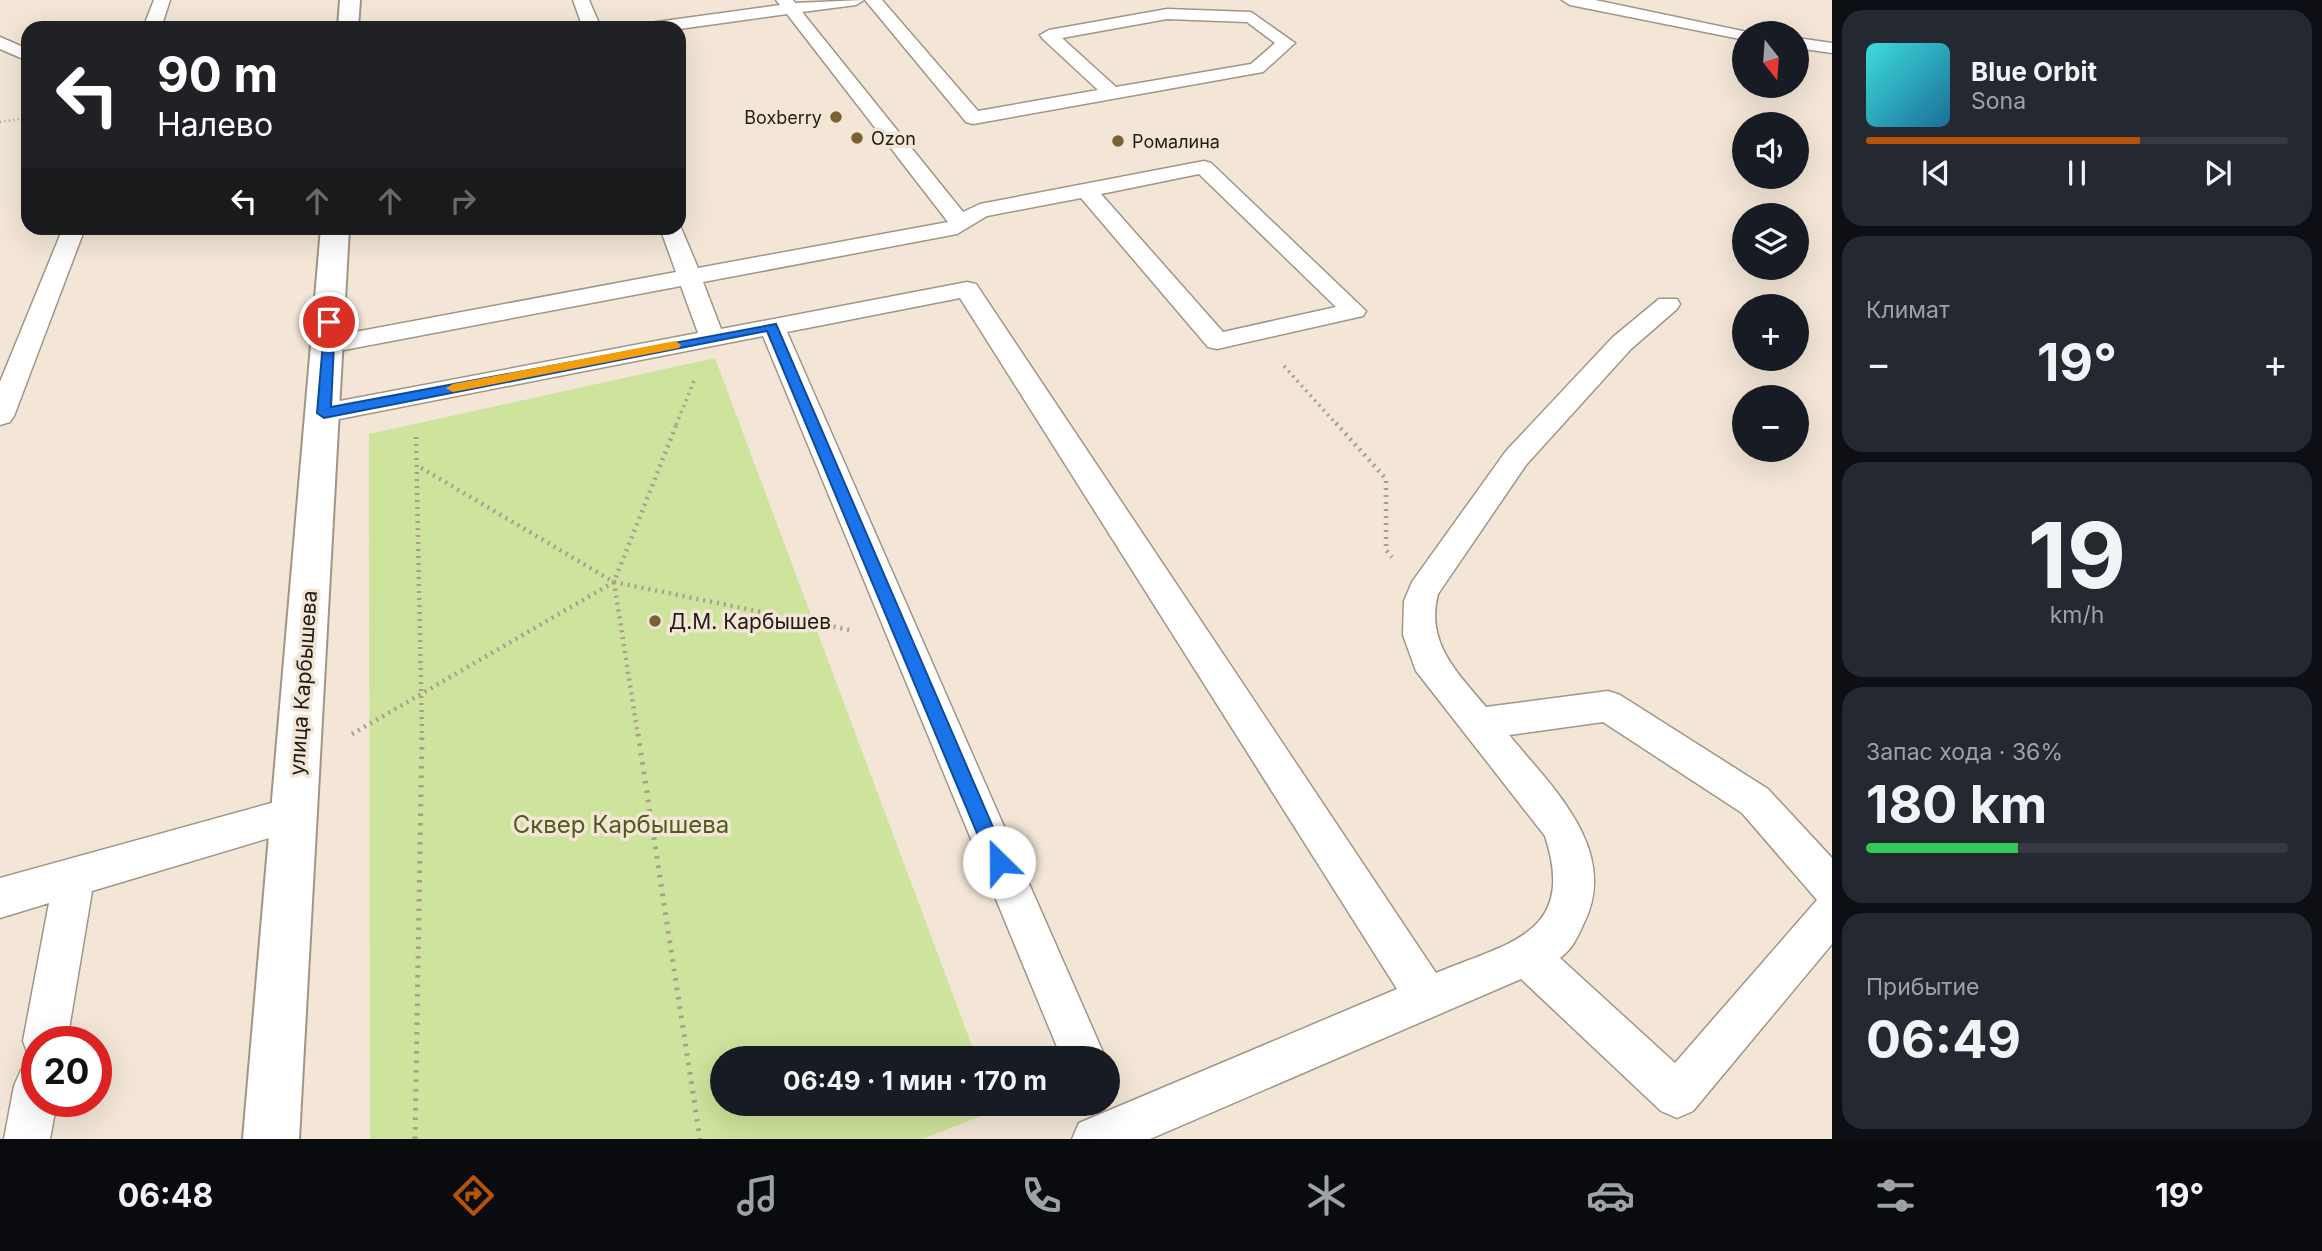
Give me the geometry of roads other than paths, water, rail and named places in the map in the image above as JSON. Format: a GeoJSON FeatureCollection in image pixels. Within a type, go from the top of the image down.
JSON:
{"type":"FeatureCollection","features":[{"type":"Feature","properties":{"kind":"street"},"geometry":{"type":"LineString","coordinates":[[348,21],[350,0]]}},
{"type":"Feature","properties":{"kind":"street","name":"улица Карбышева"},"geometry":{"type":"LineString","coordinates":[[271,1139],[335,235]]}},
{"type":"Feature","properties":{"kind":"lane"},"geometry":{"type":"LineString","coordinates":[[154,21],[162,0]]}},
{"type":"Feature","properties":{"kind":"lane"},"geometry":{"type":"LineString","coordinates":[[581,0],[589,21]]}},
{"type":"Feature","properties":{"kind":"lane"},"geometry":{"type":"LineString","coordinates":[[686,22],[788,5],[856,0]]}},
{"type":"Feature","properties":{"kind":"lane"},"geometry":{"type":"LineString","coordinates":[[873,0],[973,118],[1257,68],[1286,43],[1251,17],[1167,14],[1049,35],[1112,93]]}},
{"type":"Feature","properties":{"kind":"lane"},"geometry":{"type":"LineString","coordinates":[[1570,0],[1732,32]]}},
{"type":"Feature","properties":{"kind":"lane"},"geometry":{"type":"LineString","coordinates":[[788,5],[960,223]]}},
{"type":"Feature","properties":{"kind":"lane"},"geometry":{"type":"LineString","coordinates":[[0,42],[21,52]]}},
{"type":"Feature","properties":{"kind":"lane"},"geometry":{"type":"LineString","coordinates":[[1810,45],[1832,48]]}},
{"type":"Feature","properties":{"kind":"lane"},"geometry":{"type":"LineString","coordinates":[[328,345],[957,227],[980,211],[1085,189],[1204,167],[1354,311],[1217,341],[1085,189]]}},
{"type":"Feature","properties":{"kind":"lane"},"geometry":{"type":"LineString","coordinates":[[0,416],[71,235]]}},
{"type":"Feature","properties":{"kind":"lane"},"geometry":{"type":"LineString","coordinates":[[674,235],[712,338]]}},
{"type":"Feature","properties":{"kind":"lane"},"geometry":{"type":"LineString","coordinates":[[324,413],[967,289],[1427,998]]}},
{"type":"Feature","properties":{"kind":"lane"},"geometry":{"type":"LineString","coordinates":[[1104,1125],[1427,998],[1527,956],[1557,935],[1573,903],[1574,865],[1561,827],[1428,661],[1417,634],[1417,609],[1423,591],[1516,458],[1622,343],[1668,304]]}},
{"type":"Feature","properties":{"kind":"lane"},"geometry":{"type":"LineString","coordinates":[[772,327],[903,640],[1078,1046]]}},
{"type":"Feature","properties":{"kind":"lane"},"geometry":{"type":"LineString","coordinates":[[1478,724],[1608,706],[1755,800],[1832,887]]}},
{"type":"Feature","properties":{"kind":"lane"},"geometry":{"type":"LineString","coordinates":[[0,898],[293,815]]}},
{"type":"Feature","properties":{"kind":"lane"},"geometry":{"type":"LineString","coordinates":[[48,1026],[74,877]]}},
{"type":"Feature","properties":{"kind":"lane"},"geometry":{"type":"LineString","coordinates":[[1527,956],[1677,1095],[1832,913]]}},
{"type":"Feature","properties":{"kind":"lane"},"geometry":{"type":"LineString","coordinates":[[27,1139],[31,1117]]}},
{"type":"Feature","properties":{"kind":"place","name":"Boxberry"},"geometry":{"type":"Point","coordinates":[836,117]}},
{"type":"Feature","properties":{"kind":"place","name":"Ozon"},"geometry":{"type":"Point","coordinates":[857,138]}},
{"type":"Feature","properties":{"kind":"place","name":"Ромалина"},"geometry":{"type":"Point","coordinates":[1118,141]}},
{"type":"Feature","properties":{"kind":"place","name":"Д.М. Карбышев"},"geometry":{"type":"Point","coordinates":[655,621]}},
{"type":"Feature","properties":{"kind":"park label","name":"Сквер Карбышева"},"geometry":{"type":"Point","coordinates":[621,824]}}]}
